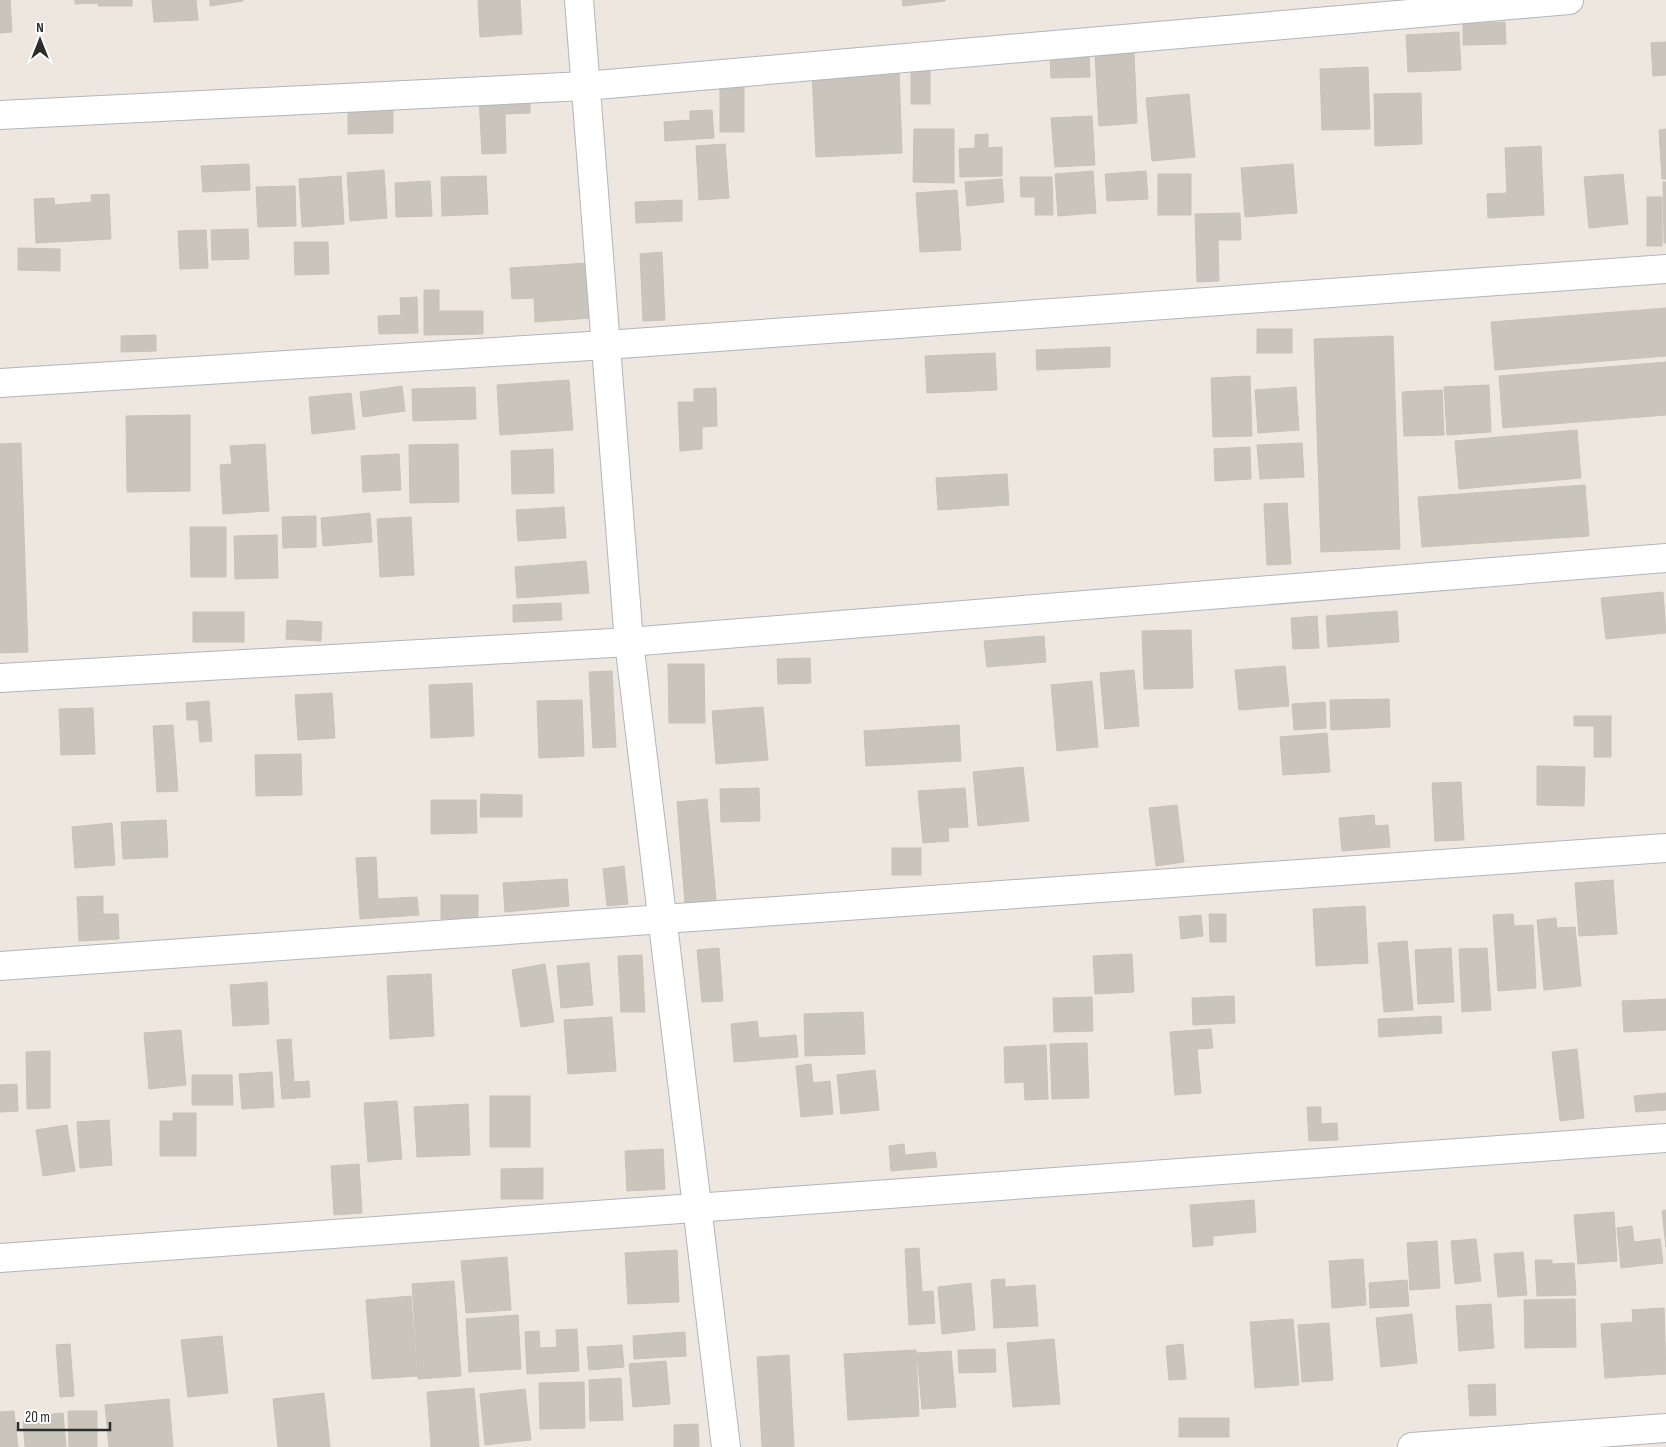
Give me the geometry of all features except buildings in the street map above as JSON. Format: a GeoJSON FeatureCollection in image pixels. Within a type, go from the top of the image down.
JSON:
{"type":"FeatureCollection","features":[{"type":"Feature","properties":{"kind":"street"},"geometry":{"type":"LineString","coordinates":[[579,0],[629,642],[726,1447]]}},
{"type":"Feature","properties":{"kind":"street"},"geometry":{"type":"LineString","coordinates":[[0,115],[585,86],[1569,0]]}},
{"type":"Feature","properties":{"kind":"street"},"geometry":{"type":"LineString","coordinates":[[0,383],[606,345],[1666,269]]}},
{"type":"Feature","properties":{"kind":"street"},"geometry":{"type":"LineString","coordinates":[[0,678],[629,642],[1666,558]]}},
{"type":"Feature","properties":{"kind":"street"},"geometry":{"type":"LineString","coordinates":[[0,966],[662,921],[1666,848]]}},
{"type":"Feature","properties":{"kind":"street"},"geometry":{"type":"LineString","coordinates":[[0,1258],[1666,1138]]}},
{"type":"Feature","properties":{"kind":"street"},"geometry":{"type":"LineString","coordinates":[[1412,1447],[1666,1428]]}}]}
